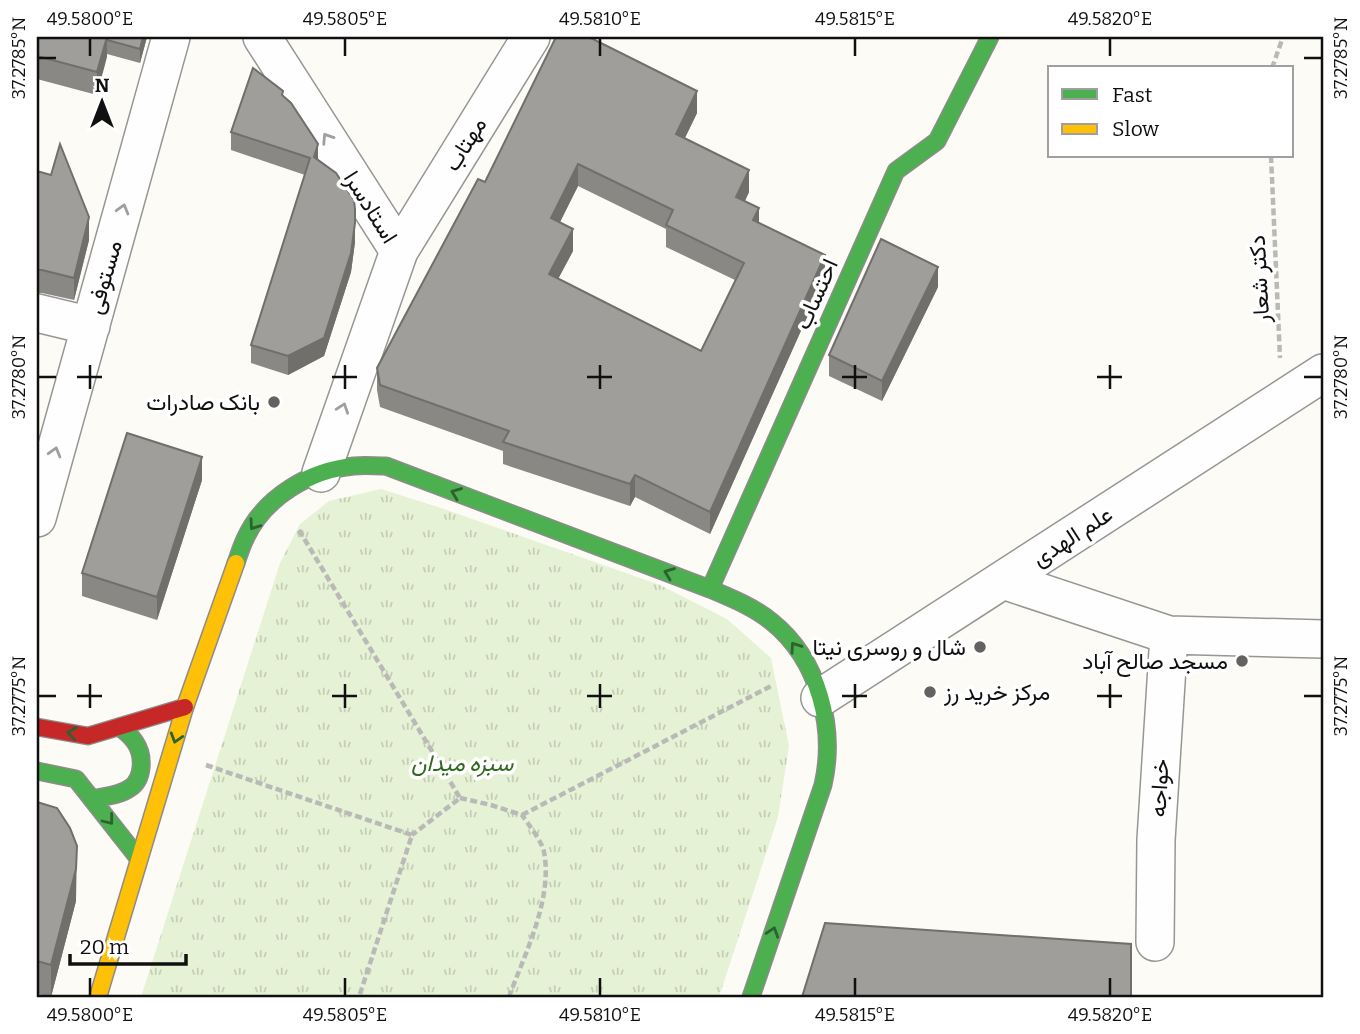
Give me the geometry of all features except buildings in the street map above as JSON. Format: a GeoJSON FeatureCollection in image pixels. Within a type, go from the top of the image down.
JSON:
{"type":"FeatureCollection","features":[{"type":"Feature","properties":{"kind":"main road","name":"احتساب"},"geometry":{"type":"LineString","coordinates":[[710,589],[896,171],[937,141],[990,37]]}},
{"type":"Feature","properties":{"kind":"main road"},"geometry":{"type":"LineString","coordinates":[[98,997],[185,707],[246,536],[265,508],[290,487],[321,473],[353,466],[386,466],[710,589],[750,607],[774,623],[792,642],[813,683],[828,744],[828,765],[751,997]]}},
{"type":"Feature","properties":{"kind":"main road"},"geometry":{"type":"LineString","coordinates":[[37,727],[88,736],[185,707]]}},
{"type":"Feature","properties":{"kind":"main road"},"geometry":{"type":"LineString","coordinates":[[92,799],[129,789],[136,780],[141,765],[139,748],[119,727]]}},
{"type":"Feature","properties":{"kind":"main road"},"geometry":{"type":"LineString","coordinates":[[37,771],[76,779],[139,859]]}},
{"type":"Feature","properties":{"kind":"street","name":"مستوفی"},"geometry":{"type":"LineString","coordinates":[[37,518],[172,37]]}},
{"type":"Feature","properties":{"kind":"street","name":"استادسرا"},"geometry":{"type":"LineString","coordinates":[[262,37],[399,251],[321,473]]}},
{"type":"Feature","properties":{"kind":"street","name":"مهتاب"},"geometry":{"type":"LineString","coordinates":[[399,251],[531,37]]}},
{"type":"Feature","properties":{"kind":"street"},"geometry":{"type":"LineString","coordinates":[[37,313],[91,326]]}},
{"type":"Feature","properties":{"kind":"street","name":"علم الهدی"},"geometry":{"type":"LineString","coordinates":[[813,683],[1003,580],[1323,373]]}},
{"type":"Feature","properties":{"kind":"street"},"geometry":{"type":"LineString","coordinates":[[1003,580],[1169,635],[1323,639]]}},
{"type":"Feature","properties":{"kind":"street","name":"خواجه"},"geometry":{"type":"LineString","coordinates":[[1155,942],[1156,839],[1169,635]]}},
{"type":"Feature","properties":{"kind":"path"},"geometry":{"type":"LineString","coordinates":[[1273,66],[1283,37]]}},
{"type":"Feature","properties":{"kind":"path","name":"دکتر شعار"},"geometry":{"type":"LineString","coordinates":[[1271,158],[1281,400]]}},
{"type":"Feature","properties":{"kind":"path"},"geometry":{"type":"LineString","coordinates":[[279,497],[460,798],[522,815],[544,849],[545,888],[536,922],[509,997]]}},
{"type":"Feature","properties":{"kind":"path"},"geometry":{"type":"LineString","coordinates":[[522,815],[813,683]]}},
{"type":"Feature","properties":{"kind":"path"},"geometry":{"type":"LineString","coordinates":[[171,753],[412,835]]}},
{"type":"Feature","properties":{"kind":"path"},"geometry":{"type":"LineString","coordinates":[[359,997],[412,835],[460,798]]}},
{"type":"Feature","properties":{"kind":"green space","name":"سبزه میدان"},"geometry":{"type":"Polygon","coordinates":[[[381,489],[660,585],[727,619],[771,658],[789,746],[778,817],[719,997],[141,997],[280,563],[300,524],[329,501],[381,489]]]}},
{"type":"Feature","properties":{"kind":"traffic: fast"},"geometry":{"type":"LineString","coordinates":[[710,589],[896,171],[937,141],[990,37]]}},
{"type":"Feature","properties":{"kind":"traffic: fast"},"geometry":{"type":"LineString","coordinates":[[236,563],[254,523],[277,498],[291,488],[321,473],[338,469],[386,466],[710,589],[750,607],[772,622],[802,655],[812,675],[825,718],[826,763],[823,785],[751,997]]}},
{"type":"Feature","properties":{"kind":"traffic: fast"},"geometry":{"type":"LineString","coordinates":[[92,799],[121,793],[138,779],[141,766],[138,747],[119,727]]}},
{"type":"Feature","properties":{"kind":"traffic: fast"},"geometry":{"type":"LineString","coordinates":[[37,771],[76,779],[139,859]]}},
{"type":"Feature","properties":{"kind":"traffic: slow"},"geometry":{"type":"LineString","coordinates":[[98,997],[185,707],[236,563]]}},
{"type":"Feature","properties":{"kind":"traffic: jam"},"geometry":{"type":"LineString","coordinates":[[37,727],[88,736],[185,707]]}},
{"type":"Feature","properties":{"kind":"place","name":"بانک صادرات"},"geometry":{"type":"Point","coordinates":[274,402]}},
{"type":"Feature","properties":{"kind":"place","name":"شال و روسری نیتا"},"geometry":{"type":"Point","coordinates":[980,647]}},
{"type":"Feature","properties":{"kind":"place","name":"مسجد صالح آباد"},"geometry":{"type":"Point","coordinates":[1242,661]}},
{"type":"Feature","properties":{"kind":"place","name":"مرکز خرید رز"},"geometry":{"type":"Point","coordinates":[930,692]}}]}
